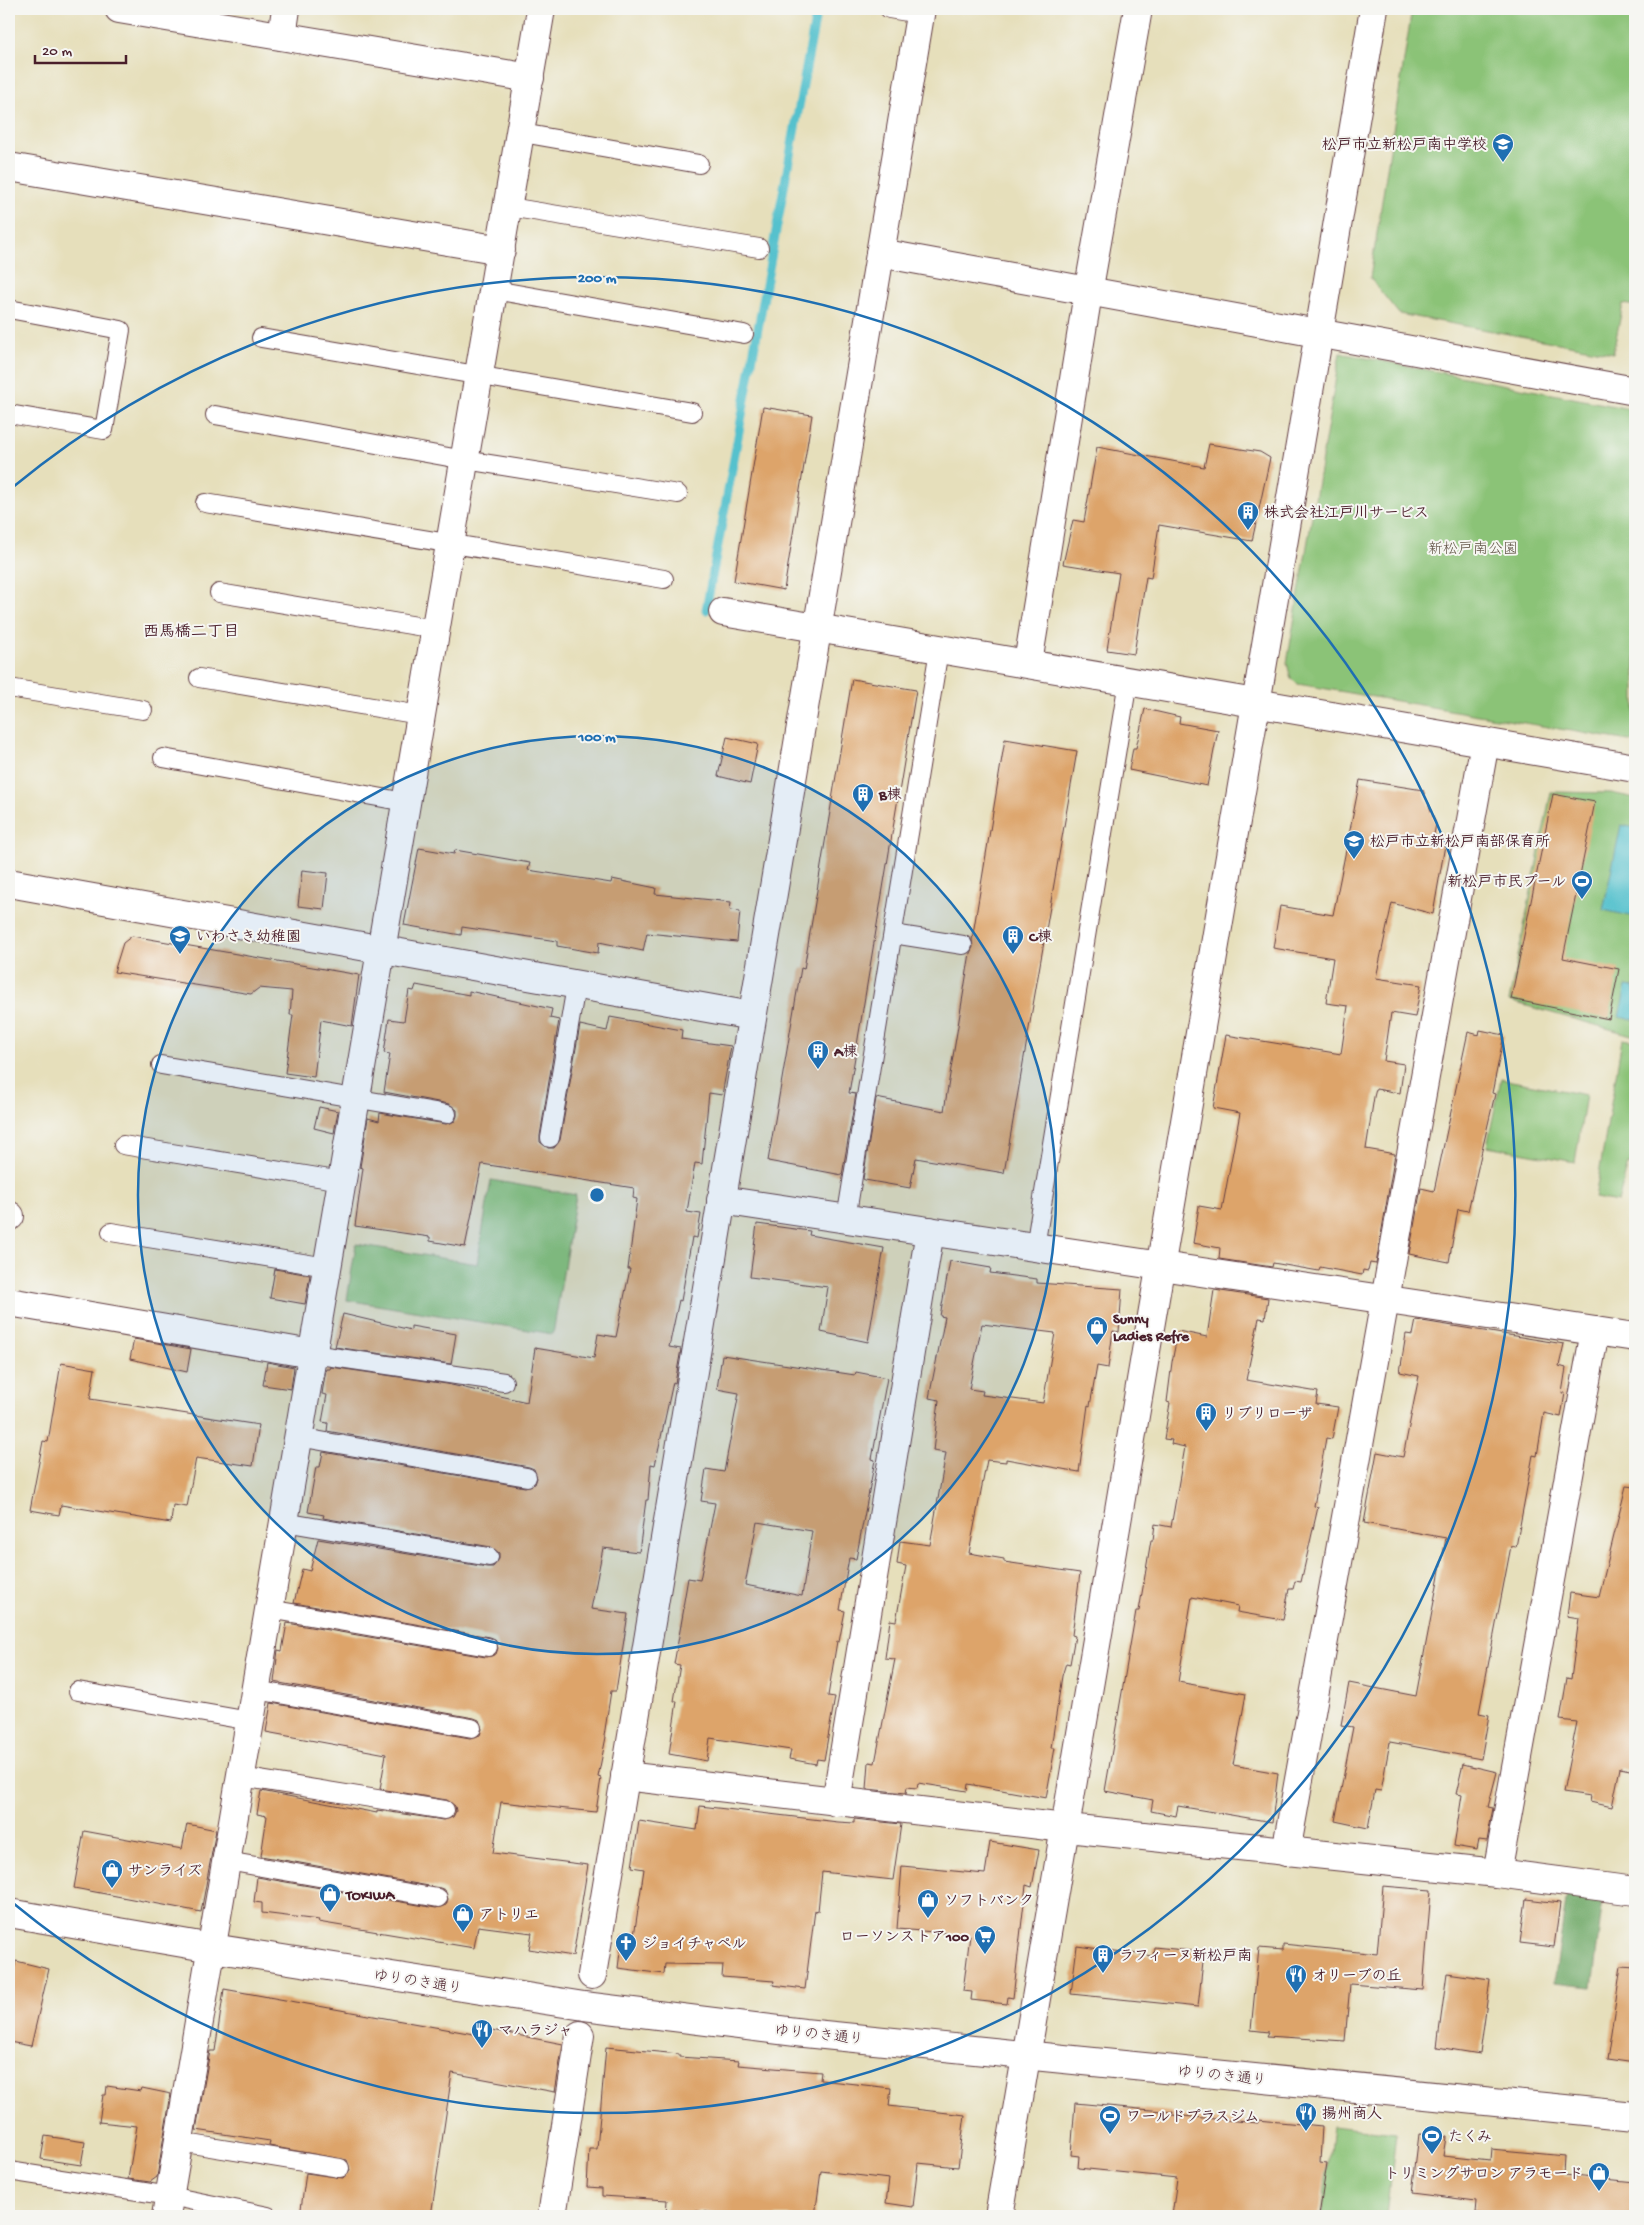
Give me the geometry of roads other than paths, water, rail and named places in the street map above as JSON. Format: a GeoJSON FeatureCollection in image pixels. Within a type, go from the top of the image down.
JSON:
{"type":"FeatureCollection","features":[{"type":"Feature","properties":{"kind":"street"},"geometry":{"type":"LineString","coordinates":[[119,9],[530,78]]}},
{"type":"Feature","properties":{"kind":"street"},"geometry":{"type":"LineString","coordinates":[[282,36],[286,9]]}},
{"type":"Feature","properties":{"kind":"street"},"geometry":{"type":"LineString","coordinates":[[168,2206],[405,802],[542,9]]}},
{"type":"Feature","properties":{"kind":"street"},"geometry":{"type":"LineString","coordinates":[[1028,663],[1088,293],[1138,9]]}},
{"type":"Feature","properties":{"kind":"street"},"geometry":{"type":"LineString","coordinates":[[999,2216],[1028,2056],[1374,9]]}},
{"type":"Feature","properties":{"kind":"street"},"geometry":{"type":"LineString","coordinates":[[592,1975],[921,12]]}},
{"type":"Feature","properties":{"kind":"street"},"geometry":{"type":"LineString","coordinates":[[9,167],[501,250]]}},
{"type":"Feature","properties":{"kind":"street"},"geometry":{"type":"LineString","coordinates":[[880,253],[1088,293],[1635,391]]}},
{"type":"Feature","properties":{"kind":"street"},"geometry":{"type":"LineString","coordinates":[[723,612],[1635,768]]}},
{"type":"Feature","properties":{"kind":"street"},"geometry":{"type":"LineString","coordinates":[[1286,1852],[1486,742]]}},
{"type":"Feature","properties":{"kind":"street"},"geometry":{"type":"LineString","coordinates":[[9,883],[752,1016]]}},
{"type":"Feature","properties":{"kind":"street"},"geometry":{"type":"LineString","coordinates":[[721,1200],[1635,1337]]}},
{"type":"Feature","properties":{"kind":"street"},"geometry":{"type":"LineString","coordinates":[[836,1802],[930,1232]]}},
{"type":"Feature","properties":{"kind":"street"},"geometry":{"type":"LineString","coordinates":[[9,1302],[312,1354]]}},
{"type":"Feature","properties":{"kind":"street"},"geometry":{"type":"LineString","coordinates":[[1497,1873],[1595,1331]]}},
{"type":"Feature","properties":{"kind":"street"},"geometry":{"type":"LineString","coordinates":[[625,1776],[836,1802],[1286,1852],[1497,1873],[1635,1892]]}},
{"type":"Feature","properties":{"kind":"street","name":"ゆりのき通り"},"geometry":{"type":"LineString","coordinates":[[9,1913],[212,1948],[584,2006],[804,2033],[1635,2116]]}},
{"type":"Feature","properties":{"kind":"street"},"geometry":{"type":"LineString","coordinates":[[552,2216],[580,2035]]}},
{"type":"Feature","properties":{"kind":"lane"},"geometry":{"type":"LineString","coordinates":[[889,9],[921,12]]}},
{"type":"Feature","properties":{"kind":"lane"},"geometry":{"type":"LineString","coordinates":[[522,133],[699,164]]}},
{"type":"Feature","properties":{"kind":"lane"},"geometry":{"type":"LineString","coordinates":[[509,207],[759,248]]}},
{"type":"Feature","properties":{"kind":"lane"},"geometry":{"type":"LineString","coordinates":[[494,290],[744,334]]}},
{"type":"Feature","properties":{"kind":"lane"},"geometry":{"type":"LineString","coordinates":[[9,308],[121,330],[104,430],[9,414]]}},
{"type":"Feature","properties":{"kind":"lane"},"geometry":{"type":"LineString","coordinates":[[261,338],[479,377],[692,412]]}},
{"type":"Feature","properties":{"kind":"lane"},"geometry":{"type":"LineString","coordinates":[[215,415],[465,460],[678,494]]}},
{"type":"Feature","properties":{"kind":"lane"},"geometry":{"type":"LineString","coordinates":[[205,503],[664,579]]}},
{"type":"Feature","properties":{"kind":"lane"},"geometry":{"type":"LineString","coordinates":[[219,594],[435,629]]}},
{"type":"Feature","properties":{"kind":"lane"},"geometry":{"type":"LineString","coordinates":[[846,1219],[938,662]]}},
{"type":"Feature","properties":{"kind":"lane"},"geometry":{"type":"LineString","coordinates":[[199,678],[420,715]]}},
{"type":"Feature","properties":{"kind":"lane"},"geometry":{"type":"LineString","coordinates":[[1035,1247],[1128,681]]}},
{"type":"Feature","properties":{"kind":"lane"},"geometry":{"type":"LineString","coordinates":[[9,688],[143,710]]}},
{"type":"Feature","properties":{"kind":"lane"},"geometry":{"type":"LineString","coordinates":[[163,758],[405,802]]}},
{"type":"Feature","properties":{"kind":"lane"},"geometry":{"type":"LineString","coordinates":[[893,934],[963,945]]}},
{"type":"Feature","properties":{"kind":"lane"},"geometry":{"type":"LineString","coordinates":[[550,1138],[576,986]]}},
{"type":"Feature","properties":{"kind":"lane"},"geometry":{"type":"LineString","coordinates":[[161,1065],[447,1114]]}},
{"type":"Feature","properties":{"kind":"lane"},"geometry":{"type":"LineString","coordinates":[[123,1145],[342,1181]]}},
{"type":"Feature","properties":{"kind":"lane"},"geometry":{"type":"LineString","coordinates":[[112,1232],[327,1267]]}},
{"type":"Feature","properties":{"kind":"lane"},"geometry":{"type":"LineString","coordinates":[[312,1354],[504,1382]]}},
{"type":"Feature","properties":{"kind":"lane"},"geometry":{"type":"LineString","coordinates":[[298,1436],[527,1477]]}},
{"type":"Feature","properties":{"kind":"lane"},"geometry":{"type":"LineString","coordinates":[[284,1522],[489,1557]]}},
{"type":"Feature","properties":{"kind":"lane"},"geometry":{"type":"LineString","coordinates":[[269,1609],[488,1647]]}},
{"type":"Feature","properties":{"kind":"lane"},"geometry":{"type":"LineString","coordinates":[[256,1690],[472,1728]]}},
{"type":"Feature","properties":{"kind":"lane"},"geometry":{"type":"LineString","coordinates":[[78,1691],[250,1721]]}},
{"type":"Feature","properties":{"kind":"lane"},"geometry":{"type":"LineString","coordinates":[[241,1777],[445,1810]]}},
{"type":"Feature","properties":{"kind":"lane"},"geometry":{"type":"LineString","coordinates":[[227,1861],[438,1898]]}},
{"type":"Feature","properties":{"kind":"lane"},"geometry":{"type":"LineString","coordinates":[[179,2142],[340,2168]]}},
{"type":"Feature","properties":{"kind":"lane"},"geometry":{"type":"LineString","coordinates":[[9,2171],[168,2206],[268,2216]]}},
{"type":"Feature","properties":{"kind":"water"},"geometry":{"type":"Polygon","coordinates":[[[1621,825],[1635,828],[1635,917],[1603,910],[1621,825]]]}},
{"type":"Feature","properties":{"kind":"water"},"geometry":{"type":"Polygon","coordinates":[[[1626,986],[1635,987],[1635,1020],[1619,1017],[1626,986]]]}},
{"type":"Feature","properties":{"kind":"waterway"},"geometry":{"type":"LineString","coordinates":[[706,610],[817,9]]}},
{"type":"Feature","properties":{"kind":"place","name":"松戸市立新松戸南中学校"},"geometry":{"type":"Point","coordinates":[1503,163]}},
{"type":"Feature","properties":{"kind":"place","name":"株式会社江戸川サービス"},"geometry":{"type":"Point","coordinates":[1248,531]}},
{"type":"Feature","properties":{"kind":"place","name":"B棟"},"geometry":{"type":"Point","coordinates":[863,813]}},
{"type":"Feature","properties":{"kind":"place","name":"松戸市立新松戸南部保育所"},"geometry":{"type":"Point","coordinates":[1354,860]}},
{"type":"Feature","properties":{"kind":"place","name":"新松戸市民プール"},"geometry":{"type":"Point","coordinates":[1582,900]}},
{"type":"Feature","properties":{"kind":"place","name":"いわさき幼稚園"},"geometry":{"type":"Point","coordinates":[180,955]}},
{"type":"Feature","properties":{"kind":"place","name":"C棟"},"geometry":{"type":"Point","coordinates":[1013,955]}},
{"type":"Feature","properties":{"kind":"place","name":"A棟"},"geometry":{"type":"Point","coordinates":[818,1070]}},
{"type":"Feature","properties":{"kind":"place","name":"Sunny Ladies Refre"},"geometry":{"type":"Point","coordinates":[1097,1346]}},
{"type":"Feature","properties":{"kind":"place","name":"リブリローザ"},"geometry":{"type":"Point","coordinates":[1206,1432]}},
{"type":"Feature","properties":{"kind":"place","name":"サンライズ"},"geometry":{"type":"Point","coordinates":[112,1889]}},
{"type":"Feature","properties":{"kind":"place","name":"TOKIWA"},"geometry":{"type":"Point","coordinates":[330,1913]}},
{"type":"Feature","properties":{"kind":"place","name":"ソフトバンク"},"geometry":{"type":"Point","coordinates":[928,1919]}},
{"type":"Feature","properties":{"kind":"place","name":"アトリエ"},"geometry":{"type":"Point","coordinates":[463,1933]}},
{"type":"Feature","properties":{"kind":"place","name":"ローソンストア100"},"geometry":{"type":"Point","coordinates":[985,1955]}},
{"type":"Feature","properties":{"kind":"place","name":"ジョイチャペル"},"geometry":{"type":"Point","coordinates":[626,1962]}},
{"type":"Feature","properties":{"kind":"place","name":"ラフィーヌ新松戸南"},"geometry":{"type":"Point","coordinates":[1103,1974]}},
{"type":"Feature","properties":{"kind":"place","name":"オリーブの丘"},"geometry":{"type":"Point","coordinates":[1296,1994]}},
{"type":"Feature","properties":{"kind":"place","name":"マハラジャ"},"geometry":{"type":"Point","coordinates":[482,2049]}},
{"type":"Feature","properties":{"kind":"place","name":"揚州商人"},"geometry":{"type":"Point","coordinates":[1306,2132]}},
{"type":"Feature","properties":{"kind":"place","name":"ワールドプラスジム"},"geometry":{"type":"Point","coordinates":[1110,2135]}},
{"type":"Feature","properties":{"kind":"place","name":"たくみ"},"geometry":{"type":"Point","coordinates":[1432,2155]}},
{"type":"Feature","properties":{"kind":"place","name":"トリミングサロン アラモード"},"geometry":{"type":"Point","coordinates":[1599,2192]}},
{"type":"Feature","properties":{"kind":"district","name":"西馬橋二丁目"},"geometry":{"type":"Point","coordinates":[191,630]}},
{"type":"Feature","properties":{"kind":"park label","name":"新松戸南公園"},"geometry":{"type":"Point","coordinates":[1473,548]}}]}
